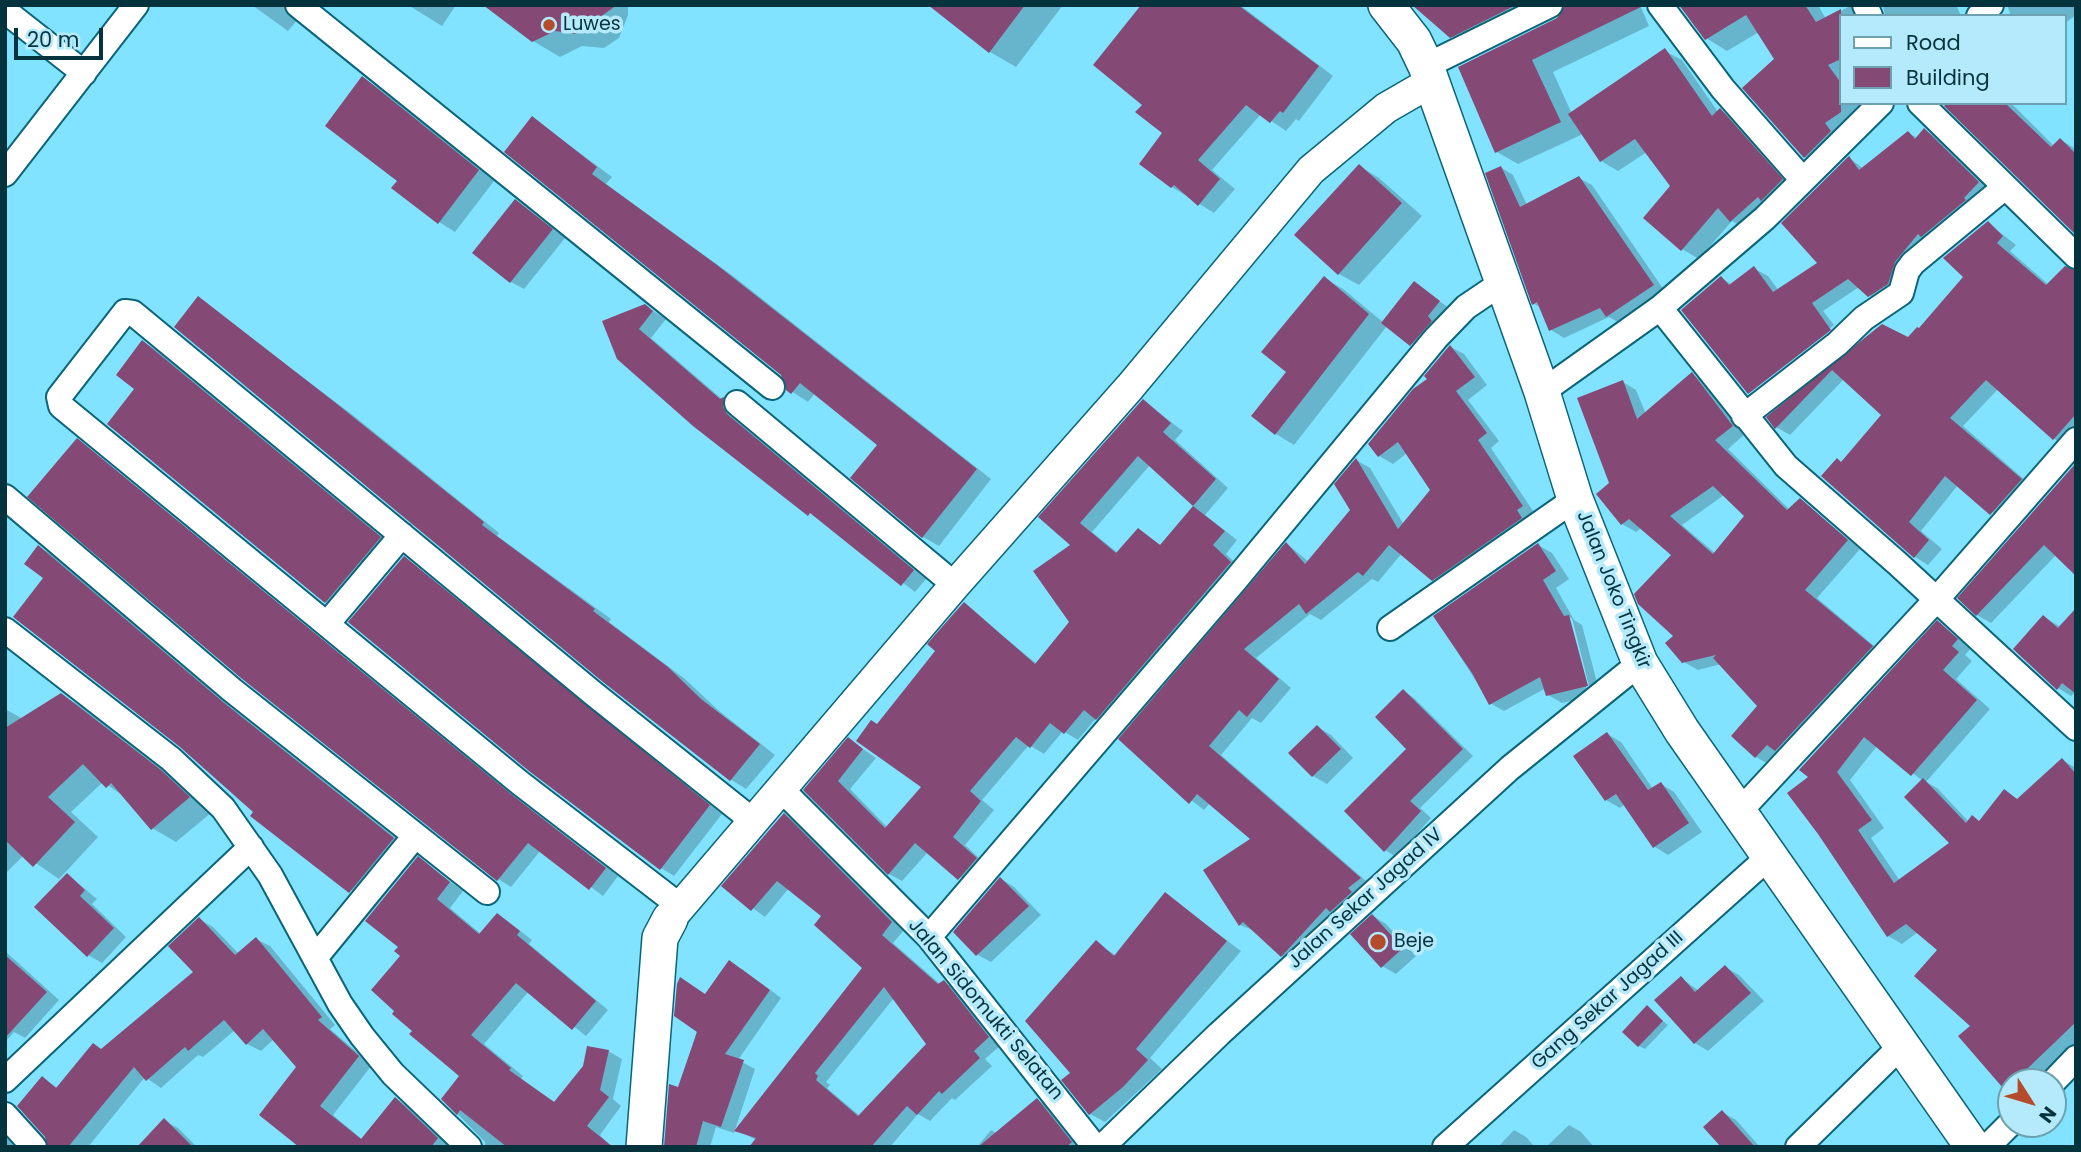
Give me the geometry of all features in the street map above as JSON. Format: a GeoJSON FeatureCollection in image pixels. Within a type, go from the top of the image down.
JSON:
{"type":"FeatureCollection","features":[{"type":"Feature","properties":{"kind":"main road","name":"Jalan Joko Tingkir"},"geometry":{"type":"LineString","coordinates":[[1399,10],[1428,74],[1542,392],[1575,499],[1640,663],[1739,812],[1973,1147]]}},
{"type":"Feature","properties":{"kind":"main road"},"geometry":{"type":"LineString","coordinates":[[644,1147],[660,938],[675,912]]}},
{"type":"Feature","properties":{"kind":"street"},"geometry":{"type":"LineString","coordinates":[[5,174],[136,5]]}},
{"type":"Feature","properties":{"kind":"street"},"geometry":{"type":"LineString","coordinates":[[298,5],[772,387]]}},
{"type":"Feature","properties":{"kind":"street"},"geometry":{"type":"LineString","coordinates":[[747,816],[132,313],[125,312],[59,397],[58,403],[675,912],[747,816],[780,788],[1130,387],[1311,170],[1428,74],[1550,5]]}},
{"type":"Feature","properties":{"kind":"street"},"geometry":{"type":"LineString","coordinates":[[1660,5],[1723,89],[1803,180]]}},
{"type":"Feature","properties":{"kind":"street"},"geometry":{"type":"LineString","coordinates":[[5,11],[84,73]]}},
{"type":"Feature","properties":{"kind":"street"},"geometry":{"type":"LineString","coordinates":[[1542,392],[1660,308],[1765,218],[1879,105]]}},
{"type":"Feature","properties":{"kind":"street"},"geometry":{"type":"LineString","coordinates":[[1922,105],[2076,257]]}},
{"type":"Feature","properties":{"kind":"street"},"geometry":{"type":"LineString","coordinates":[[1744,416],[1837,344],[1864,318],[1890,302],[1900,293],[1907,271],[1913,263],[2005,187]]}},
{"type":"Feature","properties":{"kind":"street"},"geometry":{"type":"LineString","coordinates":[[929,937],[1233,583],[1436,338],[1466,307],[1503,282]]}},
{"type":"Feature","properties":{"kind":"street"},"geometry":{"type":"LineString","coordinates":[[1660,308],[1786,466],[2076,728]]}},
{"type":"Feature","properties":{"kind":"street"},"geometry":{"type":"LineString","coordinates":[[737,403],[955,585]]}},
{"type":"Feature","properties":{"kind":"street"},"geometry":{"type":"LineString","coordinates":[[1739,812],[1936,600],[2075,443]]}},
{"type":"Feature","properties":{"kind":"street"},"geometry":{"type":"LineString","coordinates":[[5,497],[232,690],[487,892]]}},
{"type":"Feature","properties":{"kind":"street"},"geometry":{"type":"LineString","coordinates":[[1390,628],[1575,499]]}},
{"type":"Feature","properties":{"kind":"street"},"geometry":{"type":"LineString","coordinates":[[327,625],[402,535]]}},
{"type":"Feature","properties":{"kind":"street"},"geometry":{"type":"LineString","coordinates":[[5,630],[202,786],[270,874],[362,1037],[394,1074],[465,1146]]}},
{"type":"Feature","properties":{"kind":"street","name":"Jalan Sekar Jagad IV"},"geometry":{"type":"LineString","coordinates":[[1102,1147],[1219,1034],[1510,768],[1640,663]]}},
{"type":"Feature","properties":{"kind":"street","name":"Jalan Sidomukti Selatan"},"geometry":{"type":"LineString","coordinates":[[780,788],[929,937],[1096,1147]]}},
{"type":"Feature","properties":{"kind":"street"},"geometry":{"type":"LineString","coordinates":[[315,958],[415,836]]}},
{"type":"Feature","properties":{"kind":"street"},"geometry":{"type":"LineString","coordinates":[[5,1080],[251,847]]}},
{"type":"Feature","properties":{"kind":"street","name":"Gang Sekar Jagad III"},"geometry":{"type":"LineString","coordinates":[[1445,1147],[1771,855]]}},
{"type":"Feature","properties":{"kind":"street"},"geometry":{"type":"LineString","coordinates":[[1798,1147],[1902,1045]]}},
{"type":"Feature","properties":{"kind":"street"},"geometry":{"type":"LineString","coordinates":[[5,1115],[34,1147]]}},
{"type":"Feature","properties":{"kind":"building","name":"Luwes"},"geometry":{"type":"Polygon","coordinates":[[[483,5],[617,5],[576,34],[555,31],[532,42],[483,5]]]}},
{"type":"Feature","properties":{"kind":"building"},"geometry":{"type":"Polygon","coordinates":[[[928,5],[1025,5],[989,53],[928,5]]]}},
{"type":"Feature","properties":{"kind":"building"},"geometry":{"type":"Polygon","coordinates":[[[1141,5],[1238,5],[1319,66],[1283,113],[1280,111],[1270,123],[1246,105],[1198,160],[1220,179],[1198,206],[1174,185],[1171,188],[1139,164],[1162,133],[1135,112],[1142,105],[1093,65],[1141,5]]]}},
{"type":"Feature","properties":{"kind":"building"},"geometry":{"type":"Polygon","coordinates":[[[1412,5],[1516,5],[1450,38],[1412,5]]]}},
{"type":"Feature","properties":{"kind":"building"},"geometry":{"type":"Polygon","coordinates":[[[1565,5],[1645,5],[1532,60],[1561,122],[1495,153],[1458,67],[1557,18],[1565,5]]]}},
{"type":"Feature","properties":{"kind":"building"},"geometry":{"type":"Polygon","coordinates":[[[1679,5],[1805,5],[1816,22],[1841,9],[1840,59],[1828,65],[1840,82],[1841,112],[1825,123],[1831,131],[1804,158],[1742,88],[1774,59],[1746,15],[1705,40],[1679,5]]]}},
{"type":"Feature","properties":{"kind":"building"},"geometry":{"type":"Polygon","coordinates":[[[1665,48],[1712,116],[1720,108],[1783,179],[1761,201],[1758,197],[1730,222],[1718,208],[1681,251],[1643,218],[1670,186],[1635,139],[1600,162],[1568,114],[1665,48]]]}},
{"type":"Feature","properties":{"kind":"building"},"geometry":{"type":"Polygon","coordinates":[[[362,76],[479,170],[438,224],[391,188],[397,181],[325,126],[362,76]]]}},
{"type":"Feature","properties":{"kind":"building"},"geometry":{"type":"Polygon","coordinates":[[[2007,105],[2051,147],[2060,138],[2076,154],[2076,235],[1944,106],[2007,105]]]}},
{"type":"Feature","properties":{"kind":"building"},"geometry":{"type":"Polygon","coordinates":[[[532,116],[597,167],[592,174],[717,265],[977,469],[922,538],[850,478],[877,445],[800,383],[791,394],[786,390],[781,375],[504,152],[532,116]]]}},
{"type":"Feature","properties":{"kind":"building"},"geometry":{"type":"Polygon","coordinates":[[[1924,128],[1979,182],[1964,198],[1966,200],[1921,237],[1918,234],[1895,262],[1888,284],[1868,297],[1848,279],[1812,303],[1831,330],[1748,394],[1681,310],[1721,276],[1729,285],[1754,266],[1773,292],[1817,263],[1781,223],[1849,156],[1859,170],[1908,131],[1915,139],[1924,128]]]}},
{"type":"Feature","properties":{"kind":"building"},"geometry":{"type":"Polygon","coordinates":[[[1359,164],[1402,203],[1338,275],[1294,235],[1359,164]]]}},
{"type":"Feature","properties":{"kind":"building"},"geometry":{"type":"Polygon","coordinates":[[[1501,166],[1520,207],[1579,176],[1654,285],[1606,317],[1600,308],[1549,331],[1537,302],[1532,305],[1485,173],[1501,166]]]}},
{"type":"Feature","properties":{"kind":"building"},"geometry":{"type":"Polygon","coordinates":[[[515,199],[553,229],[510,283],[472,253],[515,199]]]}},
{"type":"Feature","properties":{"kind":"building"},"geometry":{"type":"Polygon","coordinates":[[[1988,221],[2003,236],[1997,243],[2046,285],[2065,266],[2076,270],[2076,414],[2053,440],[1986,380],[1950,418],[2022,479],[1990,515],[1945,476],[1909,522],[1929,540],[1914,558],[1821,476],[1837,458],[1841,462],[1881,415],[1832,370],[1775,429],[1766,417],[1882,324],[1908,337],[1919,328],[1963,277],[1943,258],[1988,221]]]}},
{"type":"Feature","properties":{"kind":"building"},"geometry":{"type":"Polygon","coordinates":[[[1324,276],[1369,314],[1275,435],[1251,416],[1286,372],[1261,352],[1324,276]]]}},
{"type":"Feature","properties":{"kind":"building"},"geometry":{"type":"Polygon","coordinates":[[[1414,281],[1440,301],[1428,316],[1432,321],[1410,346],[1381,323],[1414,281]]]}},
{"type":"Feature","properties":{"kind":"building"},"geometry":{"type":"Polygon","coordinates":[[[198,296],[484,522],[482,525],[668,667],[701,699],[760,744],[730,781],[603,682],[174,327],[198,296]]]}},
{"type":"Feature","properties":{"kind":"building"},"geometry":{"type":"Polygon","coordinates":[[[645,304],[653,311],[639,329],[720,399],[724,397],[723,407],[727,414],[914,570],[901,586],[810,513],[808,516],[693,426],[617,359],[602,321],[645,304]]]}},
{"type":"Feature","properties":{"kind":"building"},"geometry":{"type":"Polygon","coordinates":[[[142,340],[381,537],[325,603],[107,424],[134,389],[116,375],[142,340]]]}},
{"type":"Feature","properties":{"kind":"building"},"geometry":{"type":"Polygon","coordinates":[[[1450,345],[1475,377],[1456,391],[1487,433],[1478,440],[1523,506],[1517,510],[1522,518],[1432,581],[1389,545],[1363,576],[1358,572],[1306,614],[1299,604],[1244,649],[1279,679],[1247,717],[1239,710],[1209,746],[1361,878],[1348,888],[1352,892],[1330,912],[1326,908],[1281,957],[1243,922],[1239,926],[1203,870],[1250,839],[1197,794],[1189,804],[1118,739],[1286,542],[1305,564],[1350,510],[1334,484],[1356,458],[1398,529],[1430,490],[1398,442],[1378,457],[1368,444],[1413,389],[1427,379],[1424,376],[1450,345]]]}},
{"type":"Feature","properties":{"kind":"building"},"geometry":{"type":"Polygon","coordinates":[[[1692,372],[1733,426],[1715,440],[1787,510],[1800,498],[1848,540],[1805,590],[1873,646],[1775,751],[1767,745],[1755,758],[1731,736],[1757,706],[1713,658],[1716,655],[1682,663],[1665,643],[1673,636],[1638,604],[1634,594],[1671,555],[1629,519],[1621,525],[1596,494],[1609,483],[1577,398],[1623,380],[1637,419],[1692,372]],[[1713,486],[1670,516],[1713,554],[1744,516],[1713,486]]]}},
{"type":"Feature","properties":{"kind":"building"},"geometry":{"type":"Polygon","coordinates":[[[1143,399],[1171,423],[1163,432],[1216,479],[1193,506],[1225,531],[1213,545],[1231,562],[1096,720],[1084,710],[1064,734],[1050,723],[1030,748],[1016,737],[970,791],[981,801],[953,837],[977,858],[958,880],[915,843],[888,875],[803,790],[848,737],[863,749],[838,781],[885,828],[921,787],[856,741],[871,720],[877,724],[935,651],[927,644],[964,602],[1035,664],[1069,622],[1033,571],[1070,545],[1038,517],[1143,399]],[[1138,456],[1080,523],[1116,553],[1138,528],[1160,545],[1193,506],[1138,456]]]}},
{"type":"Feature","properties":{"kind":"building"},"geometry":{"type":"Polygon","coordinates":[[[77,438],[511,794],[606,868],[589,890],[528,843],[497,881],[241,678],[27,497],[77,438]]]}},
{"type":"Feature","properties":{"kind":"building"},"geometry":{"type":"Polygon","coordinates":[[[2076,463],[2076,576],[2044,545],[1976,616],[1957,598],[2076,463]]]}},
{"type":"Feature","properties":{"kind":"building"},"geometry":{"type":"Polygon","coordinates":[[[1538,543],[1556,571],[1543,580],[1564,616],[1569,615],[1588,686],[1546,696],[1540,677],[1489,705],[1472,673],[1433,616],[1538,543]]]}},
{"type":"Feature","properties":{"kind":"building"},"geometry":{"type":"Polygon","coordinates":[[[38,545],[223,702],[394,838],[349,893],[250,816],[253,812],[180,747],[13,617],[43,578],[24,564],[38,545]]]}},
{"type":"Feature","properties":{"kind":"building"},"geometry":{"type":"Polygon","coordinates":[[[404,556],[710,805],[660,870],[529,771],[348,622],[404,556]]]}},
{"type":"Feature","properties":{"kind":"building"},"geometry":{"type":"Polygon","coordinates":[[[2076,608],[2076,694],[2062,683],[2057,690],[2013,649],[2043,615],[2058,628],[2076,608]]]}},
{"type":"Feature","properties":{"kind":"building"},"geometry":{"type":"Polygon","coordinates":[[[1937,620],[1958,639],[1952,646],[1959,652],[1943,670],[1977,700],[1911,776],[1864,737],[1837,772],[1872,820],[1858,830],[1894,883],[1949,843],[1904,797],[1923,778],[1966,823],[1972,815],[1979,821],[2004,789],[2017,799],[2062,758],[2076,774],[2076,1022],[2028,1068],[1997,1068],[1997,1081],[1958,1036],[1970,1026],[1914,976],[1937,950],[1906,924],[1887,937],[1787,793],[1808,777],[1799,770],[1937,620]]]}},
{"type":"Feature","properties":{"kind":"building"},"geometry":{"type":"Polygon","coordinates":[[[1403,689],[1463,749],[1410,801],[1421,811],[1384,852],[1344,811],[1406,749],[1375,717],[1403,689]]]}},
{"type":"Feature","properties":{"kind":"building"},"geometry":{"type":"Polygon","coordinates":[[[61,693],[161,770],[190,797],[151,830],[111,783],[106,788],[83,764],[48,797],[75,822],[33,867],[5,840],[5,728],[61,693]]]}},
{"type":"Feature","properties":{"kind":"building"},"geometry":{"type":"Polygon","coordinates":[[[1317,725],[1341,749],[1312,777],[1288,753],[1317,725]]]}},
{"type":"Feature","properties":{"kind":"building"},"geometry":{"type":"Polygon","coordinates":[[[1607,732],[1648,790],[1661,782],[1689,823],[1653,848],[1616,794],[1605,801],[1573,756],[1607,732]]]}},
{"type":"Feature","properties":{"kind":"building"},"geometry":{"type":"Polygon","coordinates":[[[784,813],[892,922],[882,935],[938,984],[944,980],[989,1037],[974,1051],[980,1058],[942,1094],[939,1091],[917,1115],[907,1106],[871,1147],[749,1147],[756,1138],[734,1131],[862,968],[814,925],[821,916],[777,881],[751,911],[721,886],[784,813]],[[884,987],[815,1073],[818,1076],[816,1080],[858,1116],[926,1044],[884,987]]]}},
{"type":"Feature","properties":{"kind":"building"},"geometry":{"type":"Polygon","coordinates":[[[418,856],[450,882],[437,899],[479,934],[497,913],[520,931],[517,935],[596,1001],[572,1030],[516,983],[471,1035],[511,1068],[509,1070],[554,1102],[583,1066],[587,1046],[609,1050],[600,1090],[609,1097],[587,1126],[613,1147],[507,1147],[460,1110],[457,1115],[441,1099],[459,1076],[409,1034],[412,1031],[392,1014],[394,1011],[371,990],[400,956],[394,951],[398,947],[365,921],[418,856]]]}},
{"type":"Feature","properties":{"kind":"building"},"geometry":{"type":"Polygon","coordinates":[[[67,873],[85,890],[80,896],[114,928],[87,957],[34,907],[67,873]]]}},
{"type":"Feature","properties":{"kind":"building"},"geometry":{"type":"Polygon","coordinates":[[[1000,877],[1029,906],[976,956],[953,932],[1000,877]]]}},
{"type":"Feature","properties":{"kind":"building"},"geometry":{"type":"Polygon","coordinates":[[[1165,892],[1227,941],[1136,1049],[1148,1060],[1123,1087],[1089,1115],[1061,1080],[1070,1073],[1025,1021],[1096,940],[1114,956],[1165,892]]]}},
{"type":"Feature","properties":{"kind":"building","name":"Beje"},"geometry":{"type":"Polygon","coordinates":[[[1372,914],[1403,948],[1381,968],[1350,934],[1372,914]]]}},
{"type":"Feature","properties":{"kind":"building"},"geometry":{"type":"Polygon","coordinates":[[[199,917],[235,955],[256,937],[322,1017],[318,1020],[359,1056],[320,1106],[361,1139],[395,1097],[438,1138],[431,1147],[299,1147],[259,1115],[296,1067],[263,1029],[246,1045],[224,1020],[188,1051],[185,1047],[146,1081],[134,1067],[68,1147],[48,1147],[45,1137],[17,1106],[42,1076],[56,1088],[93,1043],[101,1049],[193,972],[168,946],[199,917]]]}},
{"type":"Feature","properties":{"kind":"building"},"geometry":{"type":"Polygon","coordinates":[[[5,955],[47,992],[5,1038],[5,955]]]}},
{"type":"Feature","properties":{"kind":"building"},"geometry":{"type":"Polygon","coordinates":[[[729,960],[770,990],[725,1054],[744,1060],[721,1127],[703,1121],[696,1147],[664,1147],[669,1084],[678,1087],[697,1032],[674,1016],[677,984],[680,977],[705,994],[729,960]]]}},
{"type":"Feature","properties":{"kind":"building"},"geometry":{"type":"Polygon","coordinates":[[[1725,965],[1751,993],[1694,1044],[1654,1000],[1681,976],[1695,992],[1725,965]]]}},
{"type":"Feature","properties":{"kind":"building"},"geometry":{"type":"Polygon","coordinates":[[[1647,1005],[1663,1021],[1638,1047],[1622,1032],[1647,1005]]]}},
{"type":"Feature","properties":{"kind":"building"},"geometry":{"type":"Polygon","coordinates":[[[1037,1098],[1072,1142],[1066,1147],[978,1147],[1037,1098]]]}},
{"type":"Feature","properties":{"kind":"building"},"geometry":{"type":"Polygon","coordinates":[[[1722,1110],[1755,1147],[1721,1147],[1703,1127],[1722,1110]]]}},
{"type":"Feature","properties":{"kind":"building"},"geometry":{"type":"Polygon","coordinates":[[[164,1118],[193,1147],[137,1147],[164,1118]]]}},
{"type":"Feature","properties":{"kind":"place","name":"Luwes"},"geometry":{"type":"Point","coordinates":[549,25]}},
{"type":"Feature","properties":{"kind":"place","name":"Beje"},"geometry":{"type":"Point","coordinates":[1378,942]}}]}
